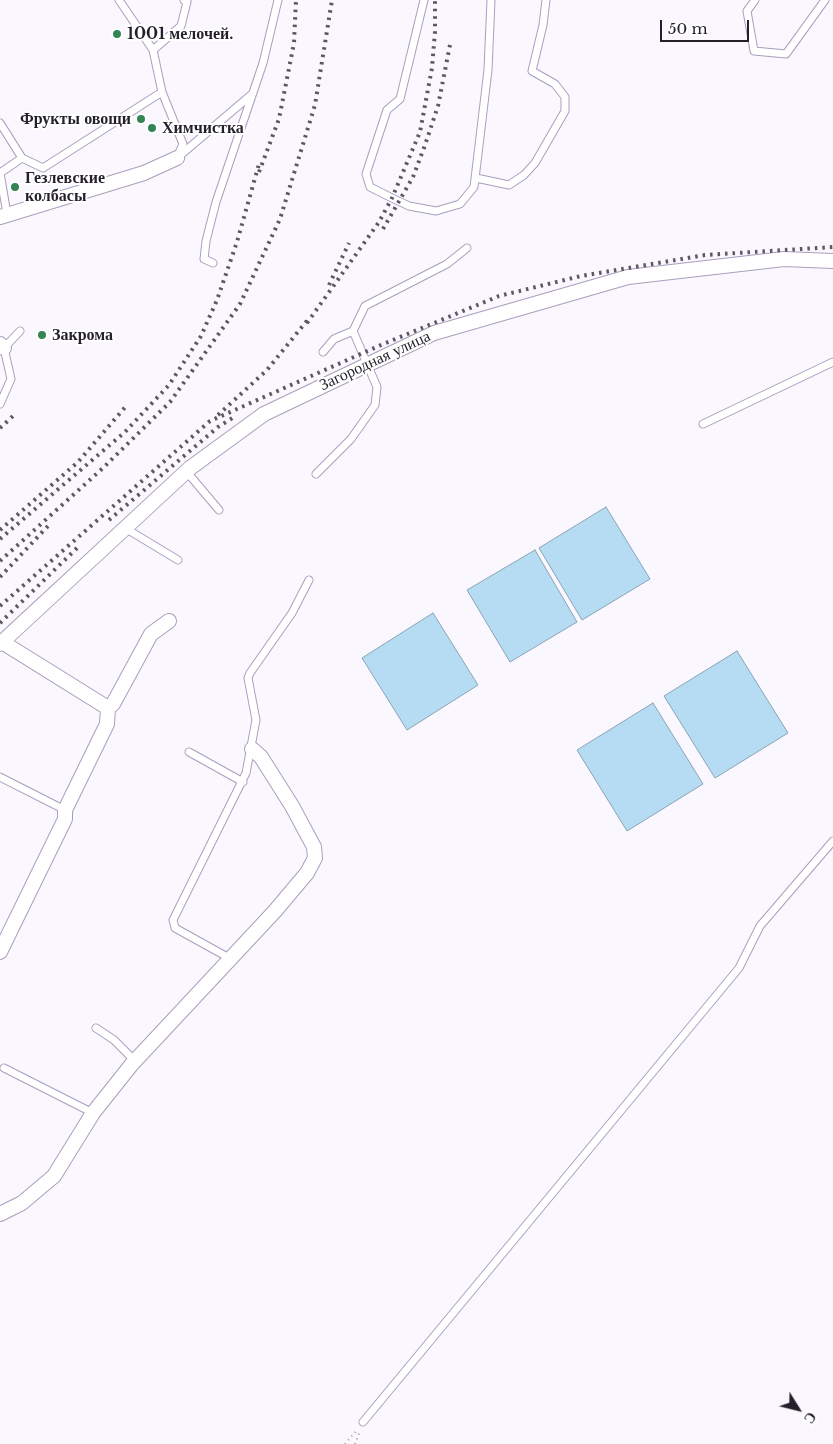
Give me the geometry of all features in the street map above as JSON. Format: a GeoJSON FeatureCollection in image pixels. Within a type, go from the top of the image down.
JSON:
{"type":"FeatureCollection","features":[{"type":"Feature","properties":{"kind":"street"},"geometry":{"type":"LineString","coordinates":[[4,216],[144,173],[177,158]]}},
{"type":"Feature","properties":{"kind":"street","name":"Загородная улица"},"geometry":{"type":"LineString","coordinates":[[1,643],[186,471],[264,414],[434,333],[628,277],[784,259],[833,261]]}},
{"type":"Feature","properties":{"kind":"street"},"geometry":{"type":"LineString","coordinates":[[0,952],[65,819],[65,810],[107,724],[108,708],[113,704],[152,634],[169,621]]}},
{"type":"Feature","properties":{"kind":"street"},"geometry":{"type":"LineString","coordinates":[[1,643],[108,708]]}},
{"type":"Feature","properties":{"kind":"street"},"geometry":{"type":"LineString","coordinates":[[0,1214],[22,1203],[54,1176],[93,1114],[135,1061],[296,885],[315,858],[314,847],[292,806],[261,757],[252,750]]}},
{"type":"Feature","properties":{"kind":"lane"},"geometry":{"type":"LineString","coordinates":[[119,0],[153,50],[162,92],[183,144],[177,158]]}},
{"type":"Feature","properties":{"kind":"lane"},"geometry":{"type":"LineString","coordinates":[[153,50],[181,26],[187,2],[184,0]]}},
{"type":"Feature","properties":{"kind":"lane"},"geometry":{"type":"LineString","coordinates":[[213,263],[204,259],[206,241],[216,202],[263,63],[278,0]]}},
{"type":"Feature","properties":{"kind":"lane"},"geometry":{"type":"LineString","coordinates":[[424,0],[400,99],[387,110],[366,174],[370,187],[409,206],[436,210],[460,204],[474,187],[488,70],[492,0]]}},
{"type":"Feature","properties":{"kind":"lane"},"geometry":{"type":"LineString","coordinates":[[476,178],[510,185],[524,175],[535,163],[565,111],[566,97],[555,84],[532,72],[543,25],[546,0]]}},
{"type":"Feature","properties":{"kind":"lane"},"geometry":{"type":"LineString","coordinates":[[755,0],[747,11],[754,51],[786,54],[825,0]]}},
{"type":"Feature","properties":{"kind":"lane"},"geometry":{"type":"LineString","coordinates":[[0,123],[22,158],[43,168],[162,92]]}},
{"type":"Feature","properties":{"kind":"lane"},"geometry":{"type":"LineString","coordinates":[[177,158],[253,94]]}},
{"type":"Feature","properties":{"kind":"lane"},"geometry":{"type":"LineString","coordinates":[[4,216],[0,173],[22,158]]}},
{"type":"Feature","properties":{"kind":"lane"},"geometry":{"type":"LineString","coordinates":[[323,352],[334,340],[353,331],[365,306],[447,264],[467,248]]}},
{"type":"Feature","properties":{"kind":"lane"},"geometry":{"type":"LineString","coordinates":[[0,404],[11,379],[2,346],[20,331]]}},
{"type":"Feature","properties":{"kind":"lane"},"geometry":{"type":"LineString","coordinates":[[316,474],[351,439],[375,405],[377,387],[353,331]]}},
{"type":"Feature","properties":{"kind":"lane"},"geometry":{"type":"LineString","coordinates":[[703,424],[833,362]]}},
{"type":"Feature","properties":{"kind":"lane"},"geometry":{"type":"LineString","coordinates":[[186,471],[219,510]]}},
{"type":"Feature","properties":{"kind":"lane"},"geometry":{"type":"LineString","coordinates":[[125,528],[178,560]]}},
{"type":"Feature","properties":{"kind":"lane"},"geometry":{"type":"LineString","coordinates":[[230,959],[176,928],[173,920],[243,782],[252,750],[256,720],[248,678],[292,613],[309,580]]}},
{"type":"Feature","properties":{"kind":"lane"},"geometry":{"type":"LineString","coordinates":[[189,752],[243,782]]}},
{"type":"Feature","properties":{"kind":"lane"},"geometry":{"type":"LineString","coordinates":[[0,777],[65,810]]}},
{"type":"Feature","properties":{"kind":"lane"},"geometry":{"type":"LineString","coordinates":[[363,1422],[739,968],[760,926],[833,841]]}},
{"type":"Feature","properties":{"kind":"lane"},"geometry":{"type":"LineString","coordinates":[[96,1028],[114,1040],[135,1061]]}},
{"type":"Feature","properties":{"kind":"lane"},"geometry":{"type":"LineString","coordinates":[[4,1068],[93,1114]]}},
{"type":"Feature","properties":{"kind":"path"},"geometry":{"type":"LineString","coordinates":[[345,1444],[363,1422]]}},
{"type":"Feature","properties":{"kind":"path"},"geometry":{"type":"LineString","coordinates":[[355,1444],[363,1422]]}},
{"type":"Feature","properties":{"kind":"water"},"geometry":{"type":"Polygon","coordinates":[[[606,507],[650,579],[582,620],[539,548],[606,507]]]}},
{"type":"Feature","properties":{"kind":"water"},"geometry":{"type":"Polygon","coordinates":[[[535,550],[577,622],[510,662],[467,590],[535,550]]]}},
{"type":"Feature","properties":{"kind":"water"},"geometry":{"type":"Polygon","coordinates":[[[433,613],[478,685],[407,730],[362,658],[433,613]]]}},
{"type":"Feature","properties":{"kind":"water"},"geometry":{"type":"Polygon","coordinates":[[[737,651],[788,733],[715,778],[664,696],[737,651]]]}},
{"type":"Feature","properties":{"kind":"water"},"geometry":{"type":"Polygon","coordinates":[[[653,703],[703,784],[627,831],[577,750],[653,703]]]}},
{"type":"Feature","properties":{"kind":"railway"},"geometry":{"type":"LineString","coordinates":[[259,172],[279,119],[294,43],[296,0]]}},
{"type":"Feature","properties":{"kind":"railway"},"geometry":{"type":"LineString","coordinates":[[0,561],[103,468],[170,402],[240,304],[280,219],[315,105],[332,0]]}},
{"type":"Feature","properties":{"kind":"railway"},"geometry":{"type":"LineString","coordinates":[[307,323],[379,222],[392,198],[420,132],[432,68],[435,0]]}},
{"type":"Feature","properties":{"kind":"railway"},"geometry":{"type":"LineString","coordinates":[[383,229],[413,177],[425,145],[438,106],[450,45]]}},
{"type":"Feature","properties":{"kind":"railway"},"geometry":{"type":"LineString","coordinates":[[0,539],[125,432],[169,385],[201,336],[217,300],[237,242],[259,164]]}},
{"type":"Feature","properties":{"kind":"railway"},"geometry":{"type":"LineString","coordinates":[[329,285],[349,243]]}},
{"type":"Feature","properties":{"kind":"railway"},"geometry":{"type":"LineString","coordinates":[[0,606],[210,421],[381,345],[499,296],[581,276],[705,255],[833,247]]}},
{"type":"Feature","properties":{"kind":"railway"},"geometry":{"type":"LineString","coordinates":[[218,415],[267,370],[310,317]]}},
{"type":"Feature","properties":{"kind":"railway"},"geometry":{"type":"LineString","coordinates":[[0,530],[78,462],[127,405]]}},
{"type":"Feature","properties":{"kind":"railway"},"geometry":{"type":"LineString","coordinates":[[0,428],[13,416]]}},
{"type":"Feature","properties":{"kind":"railway"},"geometry":{"type":"LineString","coordinates":[[109,520],[218,427],[234,417]]}},
{"type":"Feature","properties":{"kind":"railway"},"geometry":{"type":"LineString","coordinates":[[0,577],[48,526]]}},
{"type":"Feature","properties":{"kind":"railway"},"geometry":{"type":"LineString","coordinates":[[0,623],[77,548]]}},
{"type":"Feature","properties":{"kind":"place","name":"1001 мелочей."},"geometry":{"type":"Point","coordinates":[117,34]}},
{"type":"Feature","properties":{"kind":"place","name":"Фрукты овощи"},"geometry":{"type":"Point","coordinates":[141,119]}},
{"type":"Feature","properties":{"kind":"place","name":"Химчистка"},"geometry":{"type":"Point","coordinates":[152,128]}},
{"type":"Feature","properties":{"kind":"place","name":"Гезлевские колбасы"},"geometry":{"type":"Point","coordinates":[15,187]}},
{"type":"Feature","properties":{"kind":"place","name":"Закрома"},"geometry":{"type":"Point","coordinates":[42,335]}}]}
